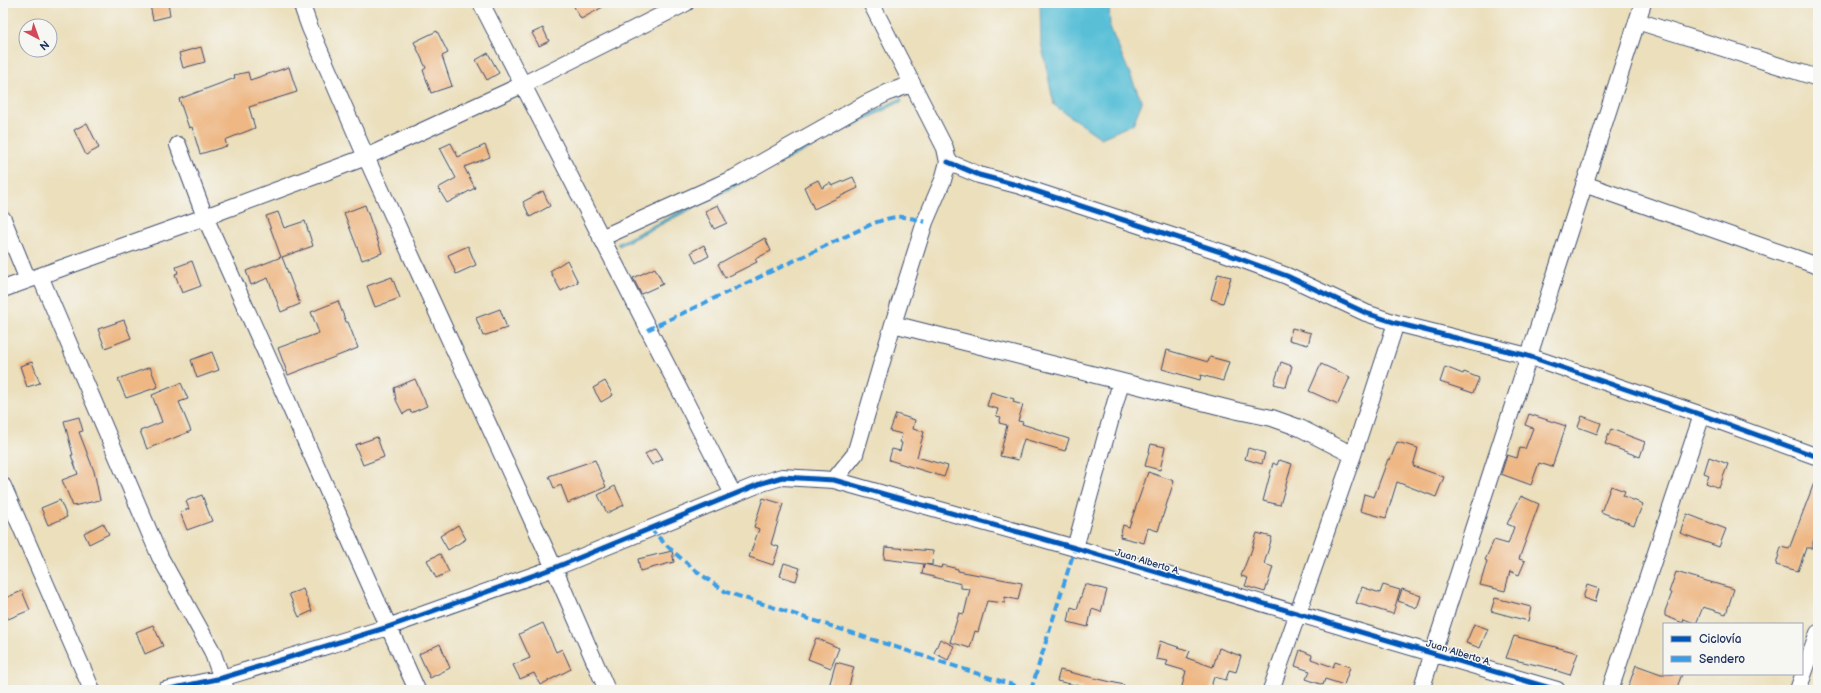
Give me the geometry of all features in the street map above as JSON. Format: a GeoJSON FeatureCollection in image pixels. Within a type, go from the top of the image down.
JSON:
{"type":"FeatureCollection","features":[{"type":"Feature","properties":{"kind":"street"},"geometry":{"type":"LineString","coordinates":[[301,3],[310,28],[366,157],[554,568],[607,690]]}},
{"type":"Feature","properties":{"kind":"street"},"geometry":{"type":"LineString","coordinates":[[481,3],[733,494]]}},
{"type":"Feature","properties":{"kind":"street"},"geometry":{"type":"LineString","coordinates":[[3,289],[205,217],[366,157],[522,85],[685,3]]}},
{"type":"Feature","properties":{"kind":"street"},"geometry":{"type":"LineString","coordinates":[[834,480],[855,454],[925,222],[943,180],[948,162],[945,148],[871,3]]}},
{"type":"Feature","properties":{"kind":"street"},"geometry":{"type":"LineString","coordinates":[[1421,690],[1643,3]]}},
{"type":"Feature","properties":{"kind":"street"},"geometry":{"type":"LineString","coordinates":[[1637,21],[1818,78]]}},
{"type":"Feature","properties":{"kind":"street"},"geometry":{"type":"LineString","coordinates":[[601,238],[734,178],[865,104],[889,92],[912,84]]}},
{"type":"Feature","properties":{"kind":"street"},"geometry":{"type":"LineString","coordinates":[[178,145],[205,217],[417,690]]}},
{"type":"Feature","properties":{"kind":"street"},"geometry":{"type":"LineString","coordinates":[[948,162],[979,175],[1017,185],[1224,253],[1287,276],[1366,313],[1396,323],[1528,356],[1702,415],[1818,457]]}},
{"type":"Feature","properties":{"kind":"street"},"geometry":{"type":"LineString","coordinates":[[1584,184],[1818,266]]}},
{"type":"Feature","properties":{"kind":"street"},"geometry":{"type":"LineString","coordinates":[[3,219],[34,278],[160,557],[212,651],[224,684]]}},
{"type":"Feature","properties":{"kind":"street"},"geometry":{"type":"LineString","coordinates":[[1271,690],[1353,454],[1396,323]]}},
{"type":"Feature","properties":{"kind":"street"},"geometry":{"type":"LineString","coordinates":[[893,324],[1121,382],[1272,418],[1315,434],[1353,454]]}},
{"type":"Feature","properties":{"kind":"street"},"geometry":{"type":"LineString","coordinates":[[1075,548],[1121,382]]}},
{"type":"Feature","properties":{"kind":"street"},"geometry":{"type":"LineString","coordinates":[[1610,690],[1702,415]]}},
{"type":"Feature","properties":{"kind":"street","name":"Juan Alberto A."},"geometry":{"type":"LineString","coordinates":[[165,690],[224,684],[554,568],[733,494],[782,477],[834,480],[1075,548],[1298,615],[1557,690]]}},
{"type":"Feature","properties":{"kind":"street"},"geometry":{"type":"LineString","coordinates":[[3,486],[92,690]]}},
{"type":"Feature","properties":{"kind":"street"},"geometry":{"type":"LineString","coordinates":[[1798,690],[1818,633]]}},
{"type":"Feature","properties":{"kind":"water"},"geometry":{"type":"Polygon","coordinates":[[[1040,3],[1109,3],[1110,28],[1142,102],[1133,124],[1101,138],[1054,105],[1041,42],[1040,3]]]}},
{"type":"Feature","properties":{"kind":"water"},"geometry":{"type":"Polygon","coordinates":[[[901,98],[902,101],[619,246],[617,244],[901,98]]]}},
{"type":"Feature","properties":{"kind":"building"},"geometry":{"type":"Polygon","coordinates":[[[168,3],[170,16],[153,20],[150,5],[168,3]]]}},
{"type":"Feature","properties":{"kind":"building"},"geometry":{"type":"Polygon","coordinates":[[[572,3],[610,3],[581,19],[572,3]]]}},
{"type":"Feature","properties":{"kind":"building"},"geometry":{"type":"Polygon","coordinates":[[[543,28],[549,41],[539,46],[532,33],[543,28]]]}},
{"type":"Feature","properties":{"kind":"building"},"geometry":{"type":"Polygon","coordinates":[[[437,31],[448,53],[442,56],[452,86],[431,93],[423,70],[426,68],[414,42],[437,31]]]}},
{"type":"Feature","properties":{"kind":"building"},"geometry":{"type":"Polygon","coordinates":[[[201,47],[205,62],[183,68],[179,53],[201,47]]]}},
{"type":"Feature","properties":{"kind":"building"},"geometry":{"type":"Polygon","coordinates":[[[488,53],[499,73],[487,80],[476,60],[488,53]]]}},
{"type":"Feature","properties":{"kind":"building"},"geometry":{"type":"Polygon","coordinates":[[[289,67],[297,92],[249,107],[255,128],[225,140],[227,146],[200,154],[192,127],[189,128],[179,99],[235,78],[234,75],[248,72],[250,80],[289,67]]]}},
{"type":"Feature","properties":{"kind":"building"},"geometry":{"type":"Polygon","coordinates":[[[87,123],[99,148],[86,155],[74,130],[87,123]]]}},
{"type":"Feature","properties":{"kind":"building"},"geometry":{"type":"Polygon","coordinates":[[[451,143],[458,157],[485,145],[490,157],[464,167],[475,188],[447,203],[438,188],[456,178],[440,148],[451,143]]]}},
{"type":"Feature","properties":{"kind":"building"},"geometry":{"type":"Polygon","coordinates":[[[853,177],[858,188],[814,209],[804,187],[818,180],[822,188],[830,183],[832,186],[853,177]]]}},
{"type":"Feature","properties":{"kind":"building"},"geometry":{"type":"Polygon","coordinates":[[[543,191],[550,206],[530,217],[523,202],[543,191]]]}},
{"type":"Feature","properties":{"kind":"building"},"geometry":{"type":"Polygon","coordinates":[[[365,205],[382,253],[362,260],[344,213],[365,205]]]}},
{"type":"Feature","properties":{"kind":"building"},"geometry":{"type":"Polygon","coordinates":[[[718,205],[727,223],[714,229],[705,211],[718,205]]]}},
{"type":"Feature","properties":{"kind":"building"},"geometry":{"type":"Polygon","coordinates":[[[278,212],[284,228],[305,221],[313,246],[282,257],[300,304],[281,312],[268,278],[251,285],[246,271],[281,257],[266,216],[278,212]]]}},
{"type":"Feature","properties":{"kind":"building"},"geometry":{"type":"Polygon","coordinates":[[[765,238],[771,251],[755,259],[757,262],[725,278],[718,264],[765,238]]]}},
{"type":"Feature","properties":{"kind":"building"},"geometry":{"type":"Polygon","coordinates":[[[704,245],[709,256],[696,263],[691,252],[704,245]]]}},
{"type":"Feature","properties":{"kind":"building"},"geometry":{"type":"Polygon","coordinates":[[[468,246],[476,265],[456,274],[448,255],[468,246]]]}},
{"type":"Feature","properties":{"kind":"building"},"geometry":{"type":"Polygon","coordinates":[[[567,260],[578,282],[561,291],[550,271],[567,260]]]}},
{"type":"Feature","properties":{"kind":"building"},"geometry":{"type":"Polygon","coordinates":[[[192,261],[201,286],[182,293],[175,274],[178,273],[176,267],[192,261]]]}},
{"type":"Feature","properties":{"kind":"building"},"geometry":{"type":"Polygon","coordinates":[[[655,268],[663,284],[641,294],[633,278],[655,268]]]}},
{"type":"Feature","properties":{"kind":"building"},"geometry":{"type":"Polygon","coordinates":[[[1218,274],[1231,277],[1223,303],[1211,299],[1218,274]]]}},
{"type":"Feature","properties":{"kind":"building"},"geometry":{"type":"Polygon","coordinates":[[[392,277],[400,298],[375,307],[367,286],[392,277]]]}},
{"type":"Feature","properties":{"kind":"building"},"geometry":{"type":"Polygon","coordinates":[[[338,301],[358,348],[288,375],[278,348],[319,333],[311,312],[338,301]]]}},
{"type":"Feature","properties":{"kind":"building"},"geometry":{"type":"Polygon","coordinates":[[[500,309],[507,328],[483,336],[476,318],[500,309]]]}},
{"type":"Feature","properties":{"kind":"building"},"geometry":{"type":"Polygon","coordinates":[[[124,320],[131,338],[105,348],[98,329],[124,320]]]}},
{"type":"Feature","properties":{"kind":"building"},"geometry":{"type":"Polygon","coordinates":[[[1292,328],[1311,333],[1308,345],[1289,340],[1292,328]]]}},
{"type":"Feature","properties":{"kind":"building"},"geometry":{"type":"Polygon","coordinates":[[[1167,350],[1208,362],[1210,357],[1229,362],[1223,381],[1201,375],[1200,380],[1162,369],[1167,350]]]}},
{"type":"Feature","properties":{"kind":"building"},"geometry":{"type":"Polygon","coordinates":[[[212,352],[219,370],[197,378],[191,360],[212,352]]]}},
{"type":"Feature","properties":{"kind":"building"},"geometry":{"type":"Polygon","coordinates":[[[32,362],[40,383],[27,387],[20,366],[32,362]]]}},
{"type":"Feature","properties":{"kind":"building"},"geometry":{"type":"Polygon","coordinates":[[[1281,362],[1292,366],[1286,387],[1274,384],[1281,362]]]}},
{"type":"Feature","properties":{"kind":"building"},"geometry":{"type":"Polygon","coordinates":[[[1321,364],[1350,377],[1338,404],[1309,391],[1321,364]]]}},
{"type":"Feature","properties":{"kind":"building"},"geometry":{"type":"Polygon","coordinates":[[[150,367],[158,387],[126,398],[118,379],[150,367]]]}},
{"type":"Feature","properties":{"kind":"building"},"geometry":{"type":"Polygon","coordinates":[[[1445,367],[1479,378],[1473,393],[1440,382],[1445,367]]]}},
{"type":"Feature","properties":{"kind":"building"},"geometry":{"type":"Polygon","coordinates":[[[415,379],[427,406],[411,413],[410,410],[403,414],[396,400],[394,388],[415,379]]]}},
{"type":"Feature","properties":{"kind":"building"},"geometry":{"type":"Polygon","coordinates":[[[605,381],[613,395],[601,402],[593,388],[605,381]]]}},
{"type":"Feature","properties":{"kind":"building"},"geometry":{"type":"Polygon","coordinates":[[[181,383],[188,399],[179,402],[191,431],[147,449],[140,431],[162,422],[152,395],[181,383]]]}},
{"type":"Feature","properties":{"kind":"building"},"geometry":{"type":"Polygon","coordinates":[[[991,392],[1014,399],[1013,402],[1023,405],[1018,421],[1023,422],[1022,424],[1069,439],[1065,451],[1024,439],[1018,460],[1000,456],[1007,425],[999,423],[1001,417],[996,416],[998,409],[987,406],[991,392]]]}},
{"type":"Feature","properties":{"kind":"building"},"geometry":{"type":"Polygon","coordinates":[[[896,414],[915,420],[913,429],[924,432],[917,457],[948,466],[944,477],[889,460],[892,449],[900,451],[902,443],[900,442],[902,434],[890,431],[896,414]]]}},
{"type":"Feature","properties":{"kind":"building"},"geometry":{"type":"Polygon","coordinates":[[[1529,414],[1566,426],[1552,467],[1539,463],[1531,485],[1501,474],[1507,455],[1517,458],[1520,448],[1525,449],[1533,428],[1525,425],[1529,414]]]}},
{"type":"Feature","properties":{"kind":"building"},"geometry":{"type":"Polygon","coordinates":[[[1582,416],[1601,423],[1597,434],[1578,427],[1582,416]]]}},
{"type":"Feature","properties":{"kind":"building"},"geometry":{"type":"Polygon","coordinates":[[[79,417],[83,431],[79,432],[94,471],[100,500],[73,506],[62,480],[78,474],[71,455],[73,455],[64,421],[79,417]]]}},
{"type":"Feature","properties":{"kind":"building"},"geometry":{"type":"Polygon","coordinates":[[[1611,429],[1645,442],[1640,457],[1605,444],[1611,429]]]}},
{"type":"Feature","properties":{"kind":"building"},"geometry":{"type":"Polygon","coordinates":[[[377,437],[384,457],[363,465],[355,445],[377,437]]]}},
{"type":"Feature","properties":{"kind":"building"},"geometry":{"type":"Polygon","coordinates":[[[1397,442],[1418,448],[1413,466],[1444,477],[1436,497],[1397,482],[1386,518],[1360,511],[1364,494],[1374,497],[1388,459],[1390,460],[1397,442]]]}},
{"type":"Feature","properties":{"kind":"building"},"geometry":{"type":"Polygon","coordinates":[[[1151,444],[1165,447],[1160,470],[1145,466],[1151,444]]]}},
{"type":"Feature","properties":{"kind":"building"},"geometry":{"type":"Polygon","coordinates":[[[656,448],[663,459],[652,465],[645,454],[656,448]]]}},
{"type":"Feature","properties":{"kind":"building"},"geometry":{"type":"Polygon","coordinates":[[[1248,448],[1265,453],[1262,464],[1245,459],[1248,448]]]}},
{"type":"Feature","properties":{"kind":"building"},"geometry":{"type":"Polygon","coordinates":[[[1709,457],[1728,464],[1719,488],[1706,483],[1709,475],[1704,473],[1709,457]]]}},
{"type":"Feature","properties":{"kind":"building"},"geometry":{"type":"Polygon","coordinates":[[[595,460],[606,487],[568,503],[561,485],[554,488],[549,476],[595,460]]]}},
{"type":"Feature","properties":{"kind":"building"},"geometry":{"type":"Polygon","coordinates":[[[1279,460],[1292,464],[1280,505],[1263,501],[1273,463],[1277,465],[1279,460]]]}},
{"type":"Feature","properties":{"kind":"building"},"geometry":{"type":"Polygon","coordinates":[[[1148,472],[1174,481],[1158,531],[1148,528],[1144,543],[1120,537],[1123,525],[1129,527],[1148,472]]]}},
{"type":"Feature","properties":{"kind":"building"},"geometry":{"type":"Polygon","coordinates":[[[1817,475],[1818,529],[1813,542],[1813,548],[1806,548],[1798,571],[1776,565],[1781,547],[1789,549],[1817,475]]]}},
{"type":"Feature","properties":{"kind":"building"},"geometry":{"type":"Polygon","coordinates":[[[615,486],[624,505],[607,513],[598,495],[615,486]]]}},
{"type":"Feature","properties":{"kind":"building"},"geometry":{"type":"Polygon","coordinates":[[[1611,486],[1625,491],[1623,496],[1643,504],[1634,525],[1601,512],[1611,486]]]}},
{"type":"Feature","properties":{"kind":"building"},"geometry":{"type":"Polygon","coordinates":[[[202,495],[212,521],[187,530],[180,512],[189,509],[186,501],[202,495]]]}},
{"type":"Feature","properties":{"kind":"building"},"geometry":{"type":"Polygon","coordinates":[[[1521,496],[1539,504],[1519,559],[1525,561],[1519,575],[1510,571],[1505,591],[1480,585],[1487,561],[1485,560],[1494,540],[1508,544],[1514,527],[1507,524],[1521,496]]]}},
{"type":"Feature","properties":{"kind":"building"},"geometry":{"type":"Polygon","coordinates":[[[763,498],[783,504],[771,544],[779,547],[773,565],[749,557],[759,529],[754,527],[763,498]]]}},
{"type":"Feature","properties":{"kind":"building"},"geometry":{"type":"Polygon","coordinates":[[[60,500],[67,517],[48,525],[41,508],[60,500]]]}},
{"type":"Feature","properties":{"kind":"building"},"geometry":{"type":"Polygon","coordinates":[[[1687,514],[1726,529],[1719,547],[1680,533],[1687,514]]]}},
{"type":"Feature","properties":{"kind":"building"},"geometry":{"type":"Polygon","coordinates":[[[103,523],[109,534],[89,544],[84,533],[103,523]]]}},
{"type":"Feature","properties":{"kind":"building"},"geometry":{"type":"Polygon","coordinates":[[[458,525],[466,539],[448,550],[440,536],[458,525]]]}},
{"type":"Feature","properties":{"kind":"building"},"geometry":{"type":"Polygon","coordinates":[[[1257,533],[1272,537],[1264,564],[1273,567],[1265,592],[1245,586],[1248,578],[1241,576],[1257,533]]]}},
{"type":"Feature","properties":{"kind":"building"},"geometry":{"type":"Polygon","coordinates":[[[885,547],[933,551],[932,565],[884,559],[885,547]]]}},
{"type":"Feature","properties":{"kind":"building"},"geometry":{"type":"Polygon","coordinates":[[[672,551],[674,562],[640,571],[638,559],[672,551]]]}},
{"type":"Feature","properties":{"kind":"building"},"geometry":{"type":"Polygon","coordinates":[[[440,554],[449,572],[436,578],[427,560],[440,554]]]}},
{"type":"Feature","properties":{"kind":"building"},"geometry":{"type":"Polygon","coordinates":[[[784,563],[800,568],[796,581],[780,576],[784,563]]]}},
{"type":"Feature","properties":{"kind":"building"},"geometry":{"type":"Polygon","coordinates":[[[924,564],[941,568],[942,565],[958,569],[958,571],[1022,583],[1018,600],[1005,597],[1005,603],[987,601],[978,632],[975,631],[970,648],[950,642],[959,613],[964,614],[970,589],[961,588],[961,584],[922,574],[924,564]]]}},
{"type":"Feature","properties":{"kind":"building"},"geometry":{"type":"Polygon","coordinates":[[[1676,572],[1734,589],[1726,614],[1703,607],[1696,623],[1684,619],[1683,623],[1665,616],[1665,611],[1672,593],[1669,592],[1676,572]]]}},
{"type":"Feature","properties":{"kind":"building"},"geometry":{"type":"Polygon","coordinates":[[[1085,584],[1107,590],[1101,612],[1092,609],[1088,627],[1068,622],[1071,607],[1077,609],[1085,584]]]}},
{"type":"Feature","properties":{"kind":"building"},"geometry":{"type":"Polygon","coordinates":[[[1383,585],[1400,590],[1393,614],[1356,603],[1362,587],[1380,593],[1383,585]]]}},
{"type":"Feature","properties":{"kind":"building"},"geometry":{"type":"Polygon","coordinates":[[[1587,585],[1599,589],[1595,602],[1583,598],[1587,585]]]}},
{"type":"Feature","properties":{"kind":"building"},"geometry":{"type":"Polygon","coordinates":[[[303,589],[312,611],[299,617],[289,594],[303,589]]]}},
{"type":"Feature","properties":{"kind":"building"},"geometry":{"type":"Polygon","coordinates":[[[1402,589],[1421,596],[1417,608],[1398,601],[1402,589]]]}},
{"type":"Feature","properties":{"kind":"building"},"geometry":{"type":"Polygon","coordinates":[[[22,591],[30,610],[8,619],[3,606],[3,599],[22,591]]]}},
{"type":"Feature","properties":{"kind":"building"},"geometry":{"type":"Polygon","coordinates":[[[1495,598],[1531,607],[1528,621],[1491,611],[1495,598]]]}},
{"type":"Feature","properties":{"kind":"building"},"geometry":{"type":"Polygon","coordinates":[[[543,623],[556,652],[562,649],[571,669],[540,685],[534,673],[520,679],[513,665],[530,658],[519,634],[543,623]]]}},
{"type":"Feature","properties":{"kind":"building"},"geometry":{"type":"Polygon","coordinates":[[[1474,624],[1488,629],[1480,648],[1466,643],[1474,624]]]}},
{"type":"Feature","properties":{"kind":"building"},"geometry":{"type":"Polygon","coordinates":[[[153,625],[163,646],[145,654],[136,632],[153,625]]]}},
{"type":"Feature","properties":{"kind":"building"},"geometry":{"type":"Polygon","coordinates":[[[1514,636],[1578,653],[1570,675],[1554,669],[1506,658],[1514,636]]]}},
{"type":"Feature","properties":{"kind":"building"},"geometry":{"type":"Polygon","coordinates":[[[816,638],[839,648],[831,668],[808,659],[816,638]]]}},
{"type":"Feature","properties":{"kind":"building"},"geometry":{"type":"Polygon","coordinates":[[[940,639],[954,646],[948,660],[934,653],[940,639]]]}},
{"type":"Feature","properties":{"kind":"building"},"geometry":{"type":"Polygon","coordinates":[[[1160,641],[1190,651],[1187,658],[1213,667],[1219,648],[1241,656],[1236,672],[1229,670],[1226,680],[1214,677],[1210,690],[1181,690],[1186,671],[1166,665],[1168,661],[1156,659],[1160,641]]]}},
{"type":"Feature","properties":{"kind":"building"},"geometry":{"type":"Polygon","coordinates":[[[440,644],[450,668],[430,678],[419,654],[440,644]]]}},
{"type":"Feature","properties":{"kind":"building"},"geometry":{"type":"Polygon","coordinates":[[[1300,650],[1312,655],[1311,659],[1333,667],[1335,662],[1350,667],[1344,685],[1325,679],[1323,685],[1306,679],[1310,671],[1295,666],[1300,650]]]}},
{"type":"Feature","properties":{"kind":"building"},"geometry":{"type":"Polygon","coordinates":[[[836,662],[854,667],[848,690],[828,690],[836,662]]]}},
{"type":"Feature","properties":{"kind":"building"},"geometry":{"type":"Polygon","coordinates":[[[1636,665],[1663,675],[1682,675],[1676,690],[1627,690],[1636,665]]]}},
{"type":"Feature","properties":{"kind":"building"},"geometry":{"type":"Polygon","coordinates":[[[1060,670],[1124,685],[1123,690],[1082,690],[1083,687],[1057,681],[1060,670]]]}},
{"type":"Feature","properties":{"kind":"marked path"},"geometry":{"type":"LineString","coordinates":[[647,330],[874,223],[894,217],[905,217],[925,222]]}},
{"type":"Feature","properties":{"kind":"marked path"},"geometry":{"type":"LineString","coordinates":[[650,528],[686,563],[726,592],[1028,690]]}},
{"type":"Feature","properties":{"kind":"marked path"},"geometry":{"type":"LineString","coordinates":[[1031,690],[1075,548]]}},
{"type":"Feature","properties":{"kind":"cycle path"},"geometry":{"type":"LineString","coordinates":[[948,162],[979,175],[1017,185],[1224,253],[1287,276],[1366,313],[1396,323],[1528,356],[1702,415],[1818,457]]}},
{"type":"Feature","properties":{"kind":"cycle path"},"geometry":{"type":"LineString","coordinates":[[165,690],[222,678],[385,628],[554,568],[762,483],[782,477],[834,480],[1075,548],[1557,690]]}}]}
